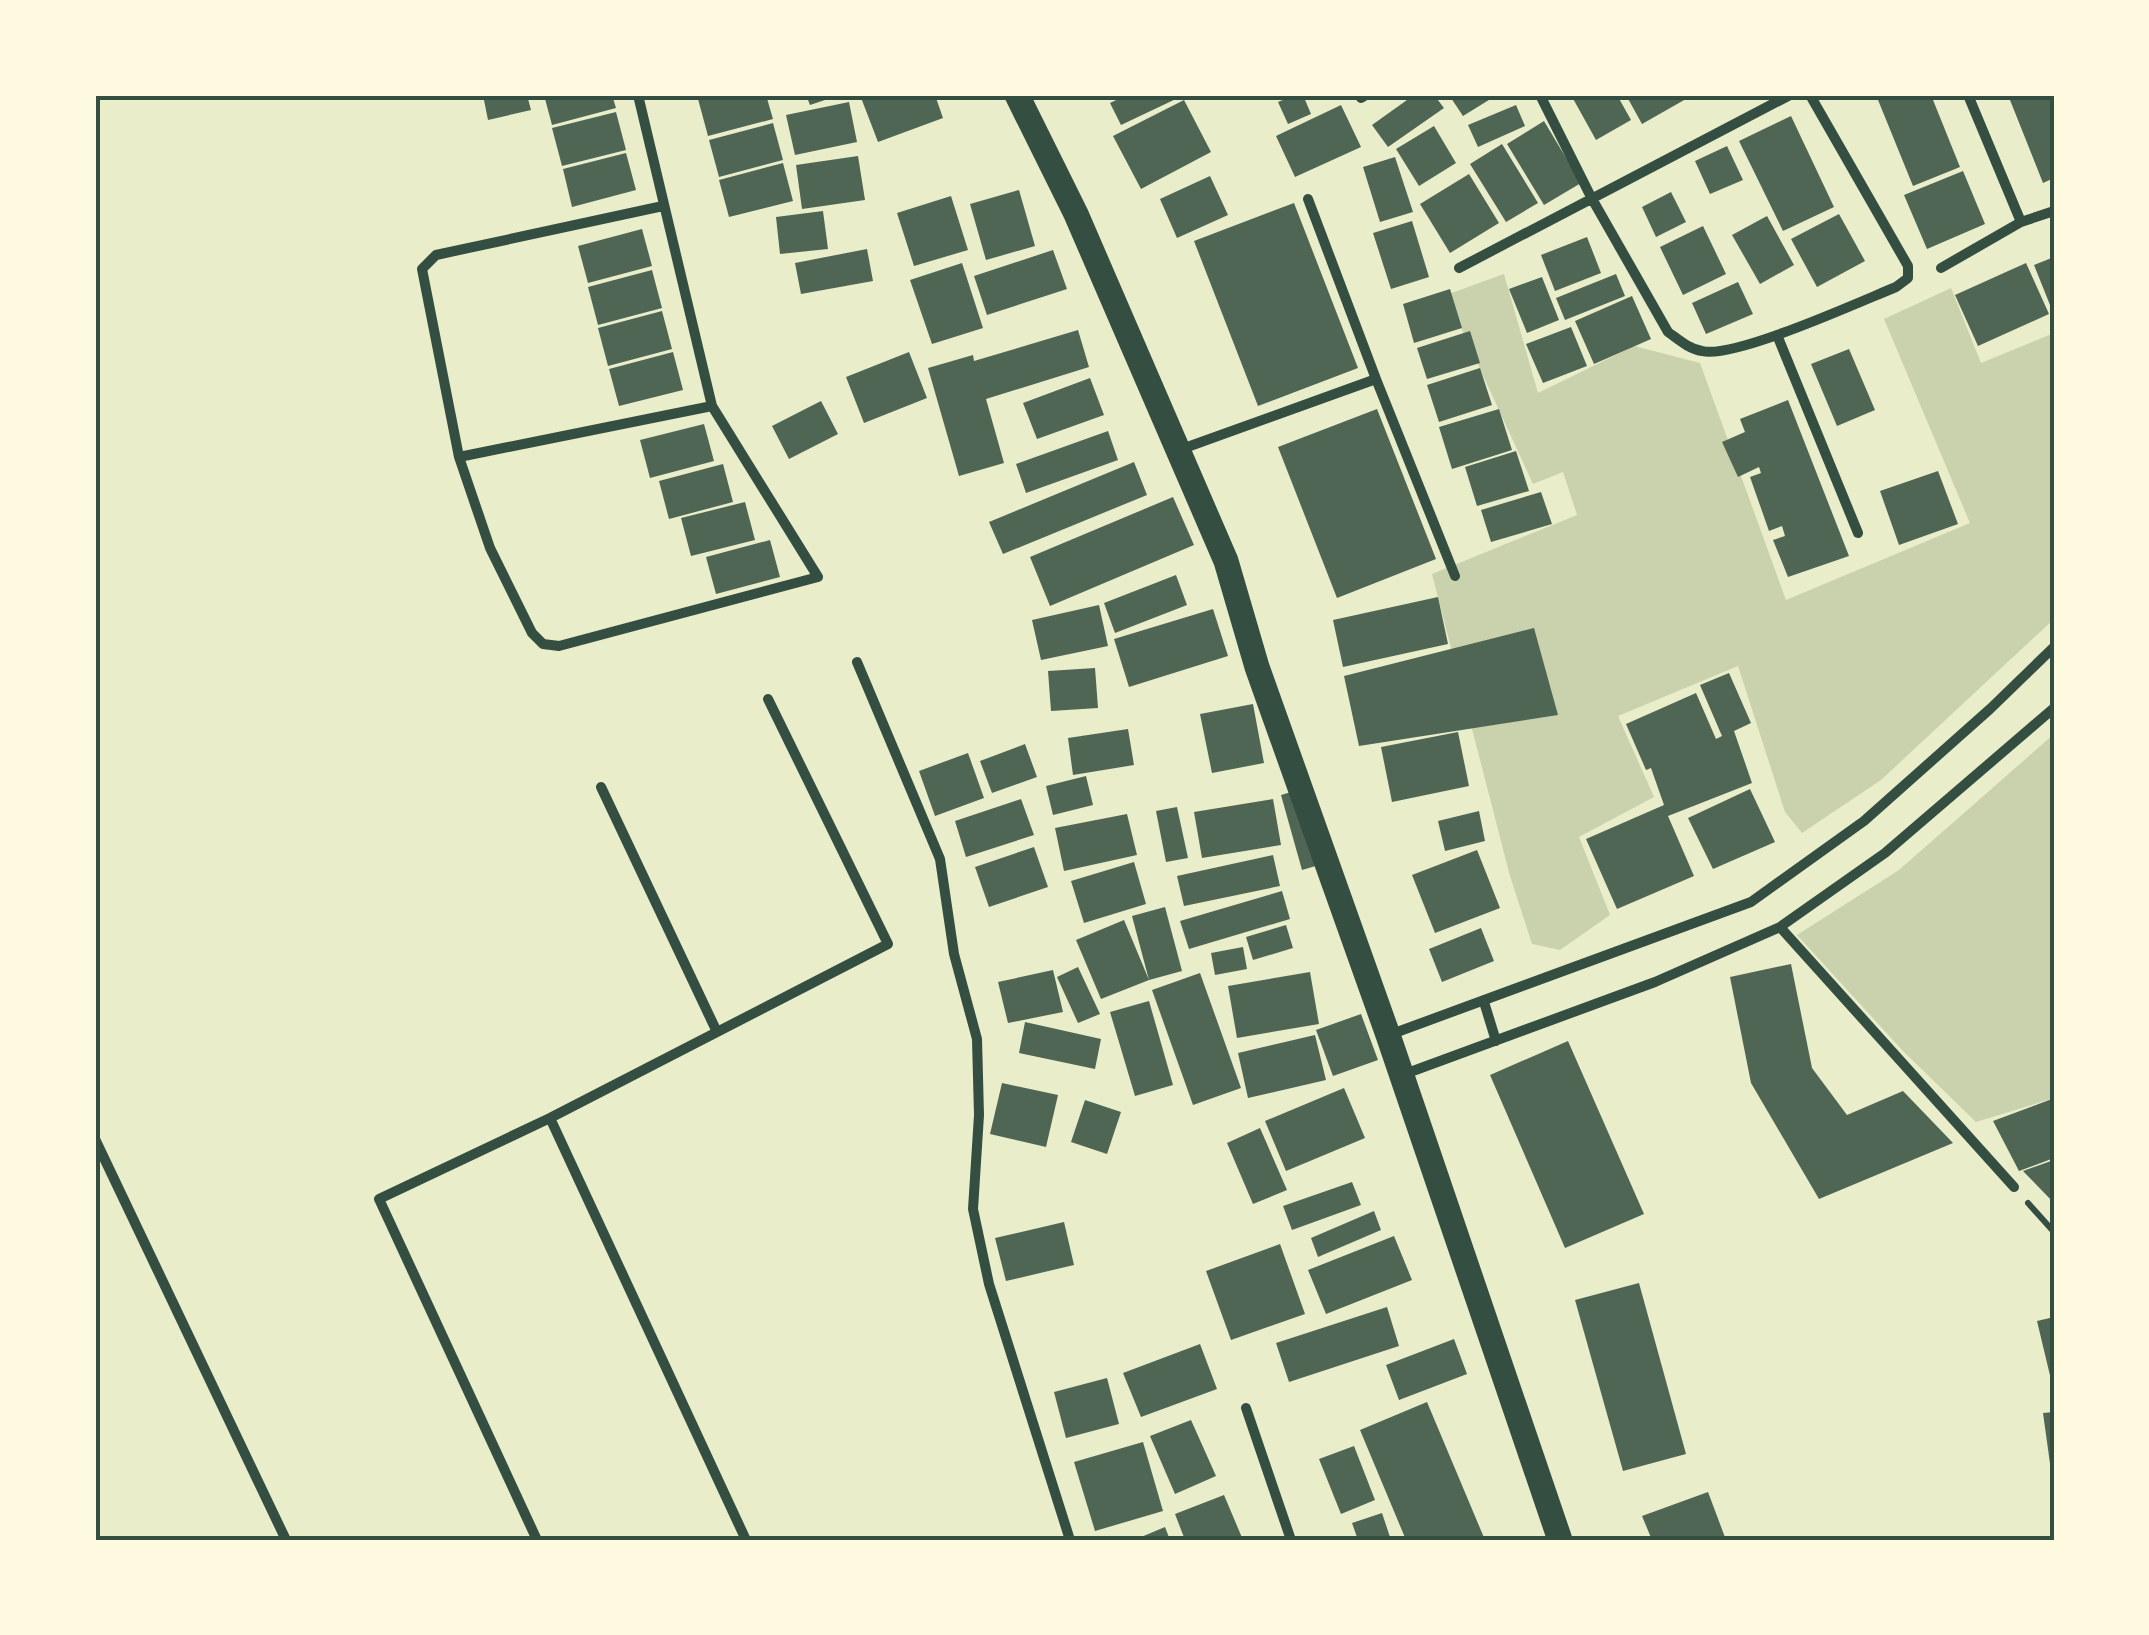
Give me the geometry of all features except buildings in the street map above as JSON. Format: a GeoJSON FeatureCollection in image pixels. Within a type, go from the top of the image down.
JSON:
{"type":"FeatureCollection","features":[{"type":"Feature","properties":{"kind":"main road"},"geometry":{"type":"LineString","coordinates":[[1016,95],[1076,214],[1226,562],[1257,667],[1560,1540]]}},
{"type":"Feature","properties":{"kind":"street"},"geometry":{"type":"LineString","coordinates":[[638,95],[712,406],[818,577],[560,646],[543,644],[532,633],[490,548],[459,458],[422,275],[425,264],[436,255],[663,206]]}},
{"type":"Feature","properties":{"kind":"street"},"geometry":{"type":"LineString","coordinates":[[1540,95],[1591,196],[1668,332],[1686,345],[1716,352],[1778,334],[1896,287],[1908,278],[1908,266],[1810,95]]}},
{"type":"Feature","properties":{"kind":"street"},"geometry":{"type":"LineString","coordinates":[[1459,268],[1790,95]]}},
{"type":"Feature","properties":{"kind":"street"},"geometry":{"type":"LineString","coordinates":[[1968,95],[2021,222]]}},
{"type":"Feature","properties":{"kind":"street"},"geometry":{"type":"LineString","coordinates":[[1308,199],[1456,576]]}},
{"type":"Feature","properties":{"kind":"street"},"geometry":{"type":"LineString","coordinates":[[1941,268],[2021,222],[2054,211]]}},
{"type":"Feature","properties":{"kind":"street"},"geometry":{"type":"LineString","coordinates":[[1778,334],[1858,533]]}},
{"type":"Feature","properties":{"kind":"street"},"geometry":{"type":"LineString","coordinates":[[1178,450],[1376,379]]}},
{"type":"Feature","properties":{"kind":"street"},"geometry":{"type":"LineString","coordinates":[[459,458],[712,406]]}},
{"type":"Feature","properties":{"kind":"street"},"geometry":{"type":"LineString","coordinates":[[1388,1036],[1751,902],[1864,821],[2054,647]]}},
{"type":"Feature","properties":{"kind":"street"},"geometry":{"type":"LineString","coordinates":[[857,662],[940,859],[954,954],[977,1039],[979,1115],[974,1209],[989,1284],[1070,1540]]}},
{"type":"Feature","properties":{"kind":"street"},"geometry":{"type":"LineString","coordinates":[[538,1540],[379,1199],[550,1118],[888,944],[768,699]]}},
{"type":"Feature","properties":{"kind":"street"},"geometry":{"type":"LineString","coordinates":[[1401,1075],[1673,974],[1780,927],[1886,853],[2054,708]]}},
{"type":"Feature","properties":{"kind":"street"},"geometry":{"type":"LineString","coordinates":[[601,787],[717,1032]]}},
{"type":"Feature","properties":{"kind":"street"},"geometry":{"type":"LineString","coordinates":[[1780,927],[2014,1187]]}},
{"type":"Feature","properties":{"kind":"street"},"geometry":{"type":"LineString","coordinates":[[1484,1002],[1496,1041]]}},
{"type":"Feature","properties":{"kind":"street"},"geometry":{"type":"LineString","coordinates":[[550,1118],[746,1540]]}},
{"type":"Feature","properties":{"kind":"street"},"geometry":{"type":"LineString","coordinates":[[95,1139],[286,1540]]}},
{"type":"Feature","properties":{"kind":"street"},"geometry":{"type":"LineString","coordinates":[[1246,1408],[1291,1540]]}},
{"type":"Feature","properties":{"kind":"path"},"geometry":{"type":"LineString","coordinates":[[2014,1187],[2054,1232]]}},
{"type":"Feature","properties":{"kind":"green space"},"geometry":{"type":"Polygon","coordinates":[[[1504,274],[1538,393],[1634,346],[1700,363],[1786,600],[1970,523],[1884,319],[1951,288],[1981,363],[2054,333],[2054,619],[1881,780],[1802,833],[1785,812],[1738,666],[1618,716],[1654,797],[1579,837],[1610,915],[1560,950],[1532,944],[1510,876],[1432,574],[1577,515],[1563,472],[1533,484],[1446,295],[1504,274]]]}},
{"type":"Feature","properties":{"kind":"green space"},"geometry":{"type":"Polygon","coordinates":[[[2054,734],[2054,1102],[2051,1099],[1976,1122],[1903,1051],[1797,935],[1899,870],[2054,734]]]}}]}
